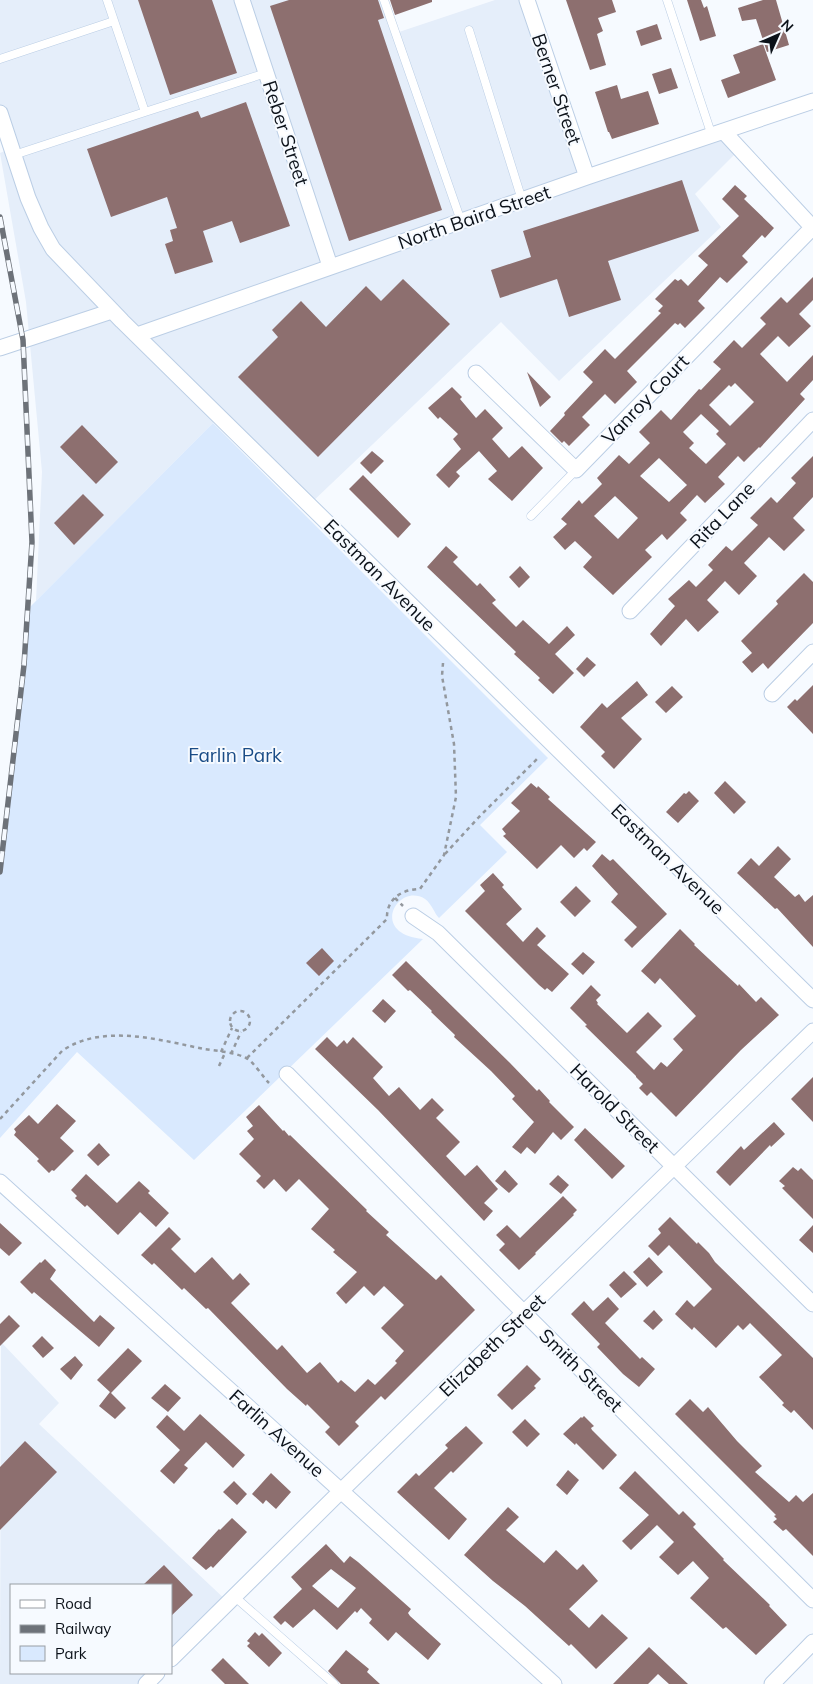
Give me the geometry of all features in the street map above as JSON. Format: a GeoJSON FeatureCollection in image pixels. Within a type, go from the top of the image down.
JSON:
{"type":"FeatureCollection","features":[{"type":"Feature","properties":{"kind":"street","name":"Reber Street"},"geometry":{"type":"LineString","coordinates":[[242,0],[330,266]]}},
{"type":"Feature","properties":{"kind":"street","name":"Berner Street"},"geometry":{"type":"LineString","coordinates":[[528,0],[587,178]]}},
{"type":"Feature","properties":{"kind":"street","name":"North Baird Street"},"geometry":{"type":"LineString","coordinates":[[137,335],[330,266],[813,101]]}},
{"type":"Feature","properties":{"kind":"street","name":"Eastman Avenue"},"geometry":{"type":"LineString","coordinates":[[0,113],[28,198],[53,249],[112,311],[813,1000]]}},
{"type":"Feature","properties":{"kind":"street"},"geometry":{"type":"LineString","coordinates":[[718,134],[813,228]]}},
{"type":"Feature","properties":{"kind":"street","name":"Vanroy Court"},"geometry":{"type":"LineString","coordinates":[[576,470],[813,228]]}},
{"type":"Feature","properties":{"kind":"street"},"geometry":{"type":"LineString","coordinates":[[0,348],[112,311]]}},
{"type":"Feature","properties":{"kind":"street"},"geometry":{"type":"LineString","coordinates":[[476,372],[576,470]]}},
{"type":"Feature","properties":{"kind":"street","name":"Rita Lane"},"geometry":{"type":"LineString","coordinates":[[630,610],[813,420]]}},
{"type":"Feature","properties":{"kind":"street"},"geometry":{"type":"LineString","coordinates":[[772,694],[813,652]]}},
{"type":"Feature","properties":{"kind":"street","name":"Harold Street"},"geometry":{"type":"LineString","coordinates":[[413,916],[438,933],[813,1304]]}},
{"type":"Feature","properties":{"kind":"street","name":"Elizabeth Street"},"geometry":{"type":"LineString","coordinates":[[172,1658],[813,1031]]}},
{"type":"Feature","properties":{"kind":"street","name":"Smith Street"},"geometry":{"type":"LineString","coordinates":[[287,1074],[813,1600]]}},
{"type":"Feature","properties":{"kind":"street","name":"Farlin Avenue"},"geometry":{"type":"LineString","coordinates":[[0,1182],[554,1684]]}},
{"type":"Feature","properties":{"kind":"street"},"geometry":{"type":"LineString","coordinates":[[772,1684],[813,1642]]}},
{"type":"Feature","properties":{"kind":"street"},"geometry":{"type":"LineString","coordinates":[[146,1684],[156,1674]]}},
{"type":"Feature","properties":{"kind":"lane"},"geometry":{"type":"LineString","coordinates":[[106,0],[145,112]]}},
{"type":"Feature","properties":{"kind":"lane"},"geometry":{"type":"LineString","coordinates":[[384,0],[461,221]]}},
{"type":"Feature","properties":{"kind":"lane"},"geometry":{"type":"LineString","coordinates":[[667,0],[718,134]]}},
{"type":"Feature","properties":{"kind":"lane"},"geometry":{"type":"LineString","coordinates":[[0,59],[114,20]]}},
{"type":"Feature","properties":{"kind":"lane"},"geometry":{"type":"LineString","coordinates":[[469,30],[522,200]]}},
{"type":"Feature","properties":{"kind":"lane"},"geometry":{"type":"LineString","coordinates":[[14,155],[266,73]]}},
{"type":"Feature","properties":{"kind":"lane"},"geometry":{"type":"LineString","coordinates":[[531,516],[576,470]]}},
{"type":"Feature","properties":{"kind":"lane"},"geometry":{"type":"LineString","coordinates":[[235,1597],[334,1684]]}},
{"type":"Feature","properties":{"kind":"path"},"geometry":{"type":"LineString","coordinates":[[443,663],[442,676],[454,744],[456,797],[444,855]]}},
{"type":"Feature","properties":{"kind":"path"},"geometry":{"type":"LineString","coordinates":[[247,1058],[387,919],[386,912],[394,897],[402,892],[420,889],[444,855],[538,758]]}},
{"type":"Feature","properties":{"kind":"path"},"geometry":{"type":"LineString","coordinates":[[220,1052],[232,1028],[230,1021],[232,1015],[238,1011],[245,1012],[250,1017],[250,1024],[247,1030],[241,1032],[232,1028]]}},
{"type":"Feature","properties":{"kind":"path"},"geometry":{"type":"LineString","coordinates":[[231,1054],[241,1032]]}},
{"type":"Feature","properties":{"kind":"path"},"geometry":{"type":"LineString","coordinates":[[0,1119],[62,1051],[70,1045],[84,1040],[115,1036],[138,1038],[231,1054],[247,1058],[269,1083]]}},
{"type":"Feature","properties":{"kind":"path"},"geometry":{"type":"LineString","coordinates":[[219,1066],[225,1053]]}},
{"type":"Feature","properties":{"kind":"shaded area"},"geometry":{"type":"Polygon","coordinates":[[[0,0],[384,0],[396,33],[495,0],[527,0],[587,177],[724,132],[740,149],[695,194],[721,227],[559,381],[501,322],[309,505],[218,415],[213,423],[36,601],[42,472],[26,302],[0,153],[12,148],[0,113],[0,0]]]}},
{"type":"Feature","properties":{"kind":"shaded area"},"geometry":{"type":"Polygon","coordinates":[[[1,1342],[59,1403],[39,1424],[229,1603],[172,1658],[172,1584],[10,1584],[10,1674],[156,1674],[146,1684],[0,1684],[1,1342]]]}},
{"type":"Feature","properties":{"kind":"green space","name":"Farlin Park"},"geometry":{"type":"Polygon","coordinates":[[[213,423],[548,758],[480,825],[507,852],[439,918],[425,899],[415,896],[406,897],[398,903],[393,911],[392,920],[396,928],[406,935],[423,939],[194,1160],[77,1052],[0,1138],[0,872],[24,665],[28,609],[213,423]]]}},
{"type":"Feature","properties":{"kind":"building"},"geometry":{"type":"Polygon","coordinates":[[[138,0],[212,0],[237,73],[170,95],[138,0]]]}},
{"type":"Feature","properties":{"kind":"building"},"geometry":{"type":"Polygon","coordinates":[[[289,0],[378,0],[384,18],[378,20],[442,210],[349,241],[270,6],[289,0]]]}},
{"type":"Feature","properties":{"kind":"building"},"geometry":{"type":"Polygon","coordinates":[[[390,0],[432,0],[432,2],[395,15],[390,0]]]}},
{"type":"Feature","properties":{"kind":"building"},"geometry":{"type":"Polygon","coordinates":[[[566,0],[612,0],[616,12],[598,18],[603,31],[597,34],[606,65],[590,70],[566,0]]]}},
{"type":"Feature","properties":{"kind":"building"},"geometry":{"type":"Polygon","coordinates":[[[687,0],[701,0],[704,8],[707,6],[716,36],[700,41],[687,0]]]}},
{"type":"Feature","properties":{"kind":"building"},"geometry":{"type":"Polygon","coordinates":[[[763,0],[776,0],[789,45],[767,52],[756,19],[742,21],[738,8],[763,0]]]}},
{"type":"Feature","properties":{"kind":"building"},"geometry":{"type":"Polygon","coordinates":[[[657,24],[662,39],[641,46],[636,31],[657,24]]]}},
{"type":"Feature","properties":{"kind":"building"},"geometry":{"type":"Polygon","coordinates":[[[763,44],[776,80],[728,98],[721,80],[740,73],[733,55],[763,44]]]}},
{"type":"Feature","properties":{"kind":"building"},"geometry":{"type":"Polygon","coordinates":[[[671,68],[678,88],[659,94],[652,74],[671,68]]]}},
{"type":"Feature","properties":{"kind":"building"},"geometry":{"type":"Polygon","coordinates":[[[617,85],[621,99],[648,91],[659,124],[612,139],[595,92],[617,85]]]}},
{"type":"Feature","properties":{"kind":"building"},"geometry":{"type":"Polygon","coordinates":[[[246,102],[290,226],[240,243],[232,221],[203,231],[213,262],[175,274],[165,244],[173,241],[170,230],[177,228],[167,197],[111,217],[87,149],[198,111],[201,118],[246,102]]]}},
{"type":"Feature","properties":{"kind":"building"},"geometry":{"type":"Polygon","coordinates":[[[682,180],[699,231],[608,261],[621,300],[569,317],[557,279],[500,298],[491,270],[531,257],[523,231],[682,180]]]}},
{"type":"Feature","properties":{"kind":"building"},"geometry":{"type":"Polygon","coordinates":[[[735,185],[747,196],[744,199],[774,228],[765,238],[762,235],[742,256],[748,262],[727,283],[720,277],[698,301],[705,308],[685,328],[680,323],[678,325],[675,323],[627,371],[637,382],[615,404],[605,394],[582,417],[590,425],[569,446],[564,441],[562,443],[550,431],[593,382],[583,372],[605,349],[615,359],[661,313],[658,311],[663,306],[655,299],[675,279],[678,281],[681,279],[688,286],[708,265],[698,256],[739,216],[722,199],[735,185]]]}},
{"type":"Feature","properties":{"kind":"building"},"geometry":{"type":"Polygon","coordinates":[[[813,277],[813,300],[799,314],[811,326],[789,347],[778,336],[760,354],[787,382],[813,355],[813,380],[800,394],[805,399],[760,448],[744,462],[738,456],[718,477],[725,484],[705,503],[697,495],[680,513],[687,520],[667,540],[662,534],[645,550],[652,557],[613,595],[583,567],[592,557],[575,541],[565,550],[553,537],[567,524],[561,519],[579,500],[582,504],[602,484],[597,478],[619,455],[629,464],[650,443],[639,432],[661,410],[671,420],[699,389],[701,390],[721,369],[713,362],[734,340],[742,348],[766,324],[760,318],[781,297],[787,303],[813,277]],[[735,383],[731,387],[729,385],[709,405],[730,426],[754,402],[735,383]],[[701,414],[683,432],[694,443],[689,448],[706,464],[726,444],[716,434],[719,431],[701,414]],[[659,458],[640,476],[669,502],[687,485],[659,458]],[[615,496],[594,516],[618,539],[638,518],[615,496]]]}},
{"type":"Feature","properties":{"kind":"building"},"geometry":{"type":"Polygon","coordinates":[[[403,279],[450,324],[318,457],[238,377],[278,337],[272,330],[301,301],[326,327],[366,286],[381,301],[403,279]]]}},
{"type":"Feature","properties":{"kind":"building"},"geometry":{"type":"Polygon","coordinates":[[[527,372],[551,397],[540,407],[527,372]]]}},
{"type":"Feature","properties":{"kind":"building"},"geometry":{"type":"Polygon","coordinates":[[[452,387],[462,397],[460,399],[476,418],[485,409],[503,428],[492,439],[509,458],[522,446],[543,468],[512,501],[488,479],[497,471],[479,451],[456,472],[460,476],[449,488],[436,475],[461,449],[453,439],[458,434],[440,417],[438,419],[428,408],[452,387]]]}},
{"type":"Feature","properties":{"kind":"building"},"geometry":{"type":"Polygon","coordinates":[[[82,425],[118,462],[96,484],[60,447],[82,425]]]}},
{"type":"Feature","properties":{"kind":"building"},"geometry":{"type":"Polygon","coordinates":[[[372,451],[384,461],[371,474],[360,463],[372,451]]]}},
{"type":"Feature","properties":{"kind":"building"},"geometry":{"type":"Polygon","coordinates":[[[813,456],[813,497],[793,518],[805,530],[784,551],[769,537],[744,563],[757,576],[739,595],[725,581],[707,600],[719,612],[698,632],[686,619],[661,646],[650,634],[675,606],[668,599],[689,580],[696,587],[713,570],[708,565],[726,546],[732,551],[758,525],[750,518],[771,497],[777,503],[796,483],[791,478],[813,456]]]}},
{"type":"Feature","properties":{"kind":"building"},"geometry":{"type":"Polygon","coordinates":[[[363,475],[411,524],[398,538],[349,489],[363,475]]]}},
{"type":"Feature","properties":{"kind":"building"},"geometry":{"type":"Polygon","coordinates":[[[83,494],[104,515],[74,545],[54,523],[83,494]]]}},
{"type":"Feature","properties":{"kind":"building"},"geometry":{"type":"Polygon","coordinates":[[[446,546],[458,557],[453,562],[477,586],[480,583],[496,600],[492,603],[516,627],[523,620],[549,644],[567,626],[575,635],[555,654],[574,673],[553,694],[538,680],[540,678],[514,654],[516,652],[427,567],[446,546]]]}},
{"type":"Feature","properties":{"kind":"building"},"geometry":{"type":"Polygon","coordinates":[[[520,566],[530,577],[519,588],[509,577],[520,566]]]}},
{"type":"Feature","properties":{"kind":"building"},"geometry":{"type":"Polygon","coordinates":[[[804,573],[813,582],[813,623],[768,669],[763,663],[752,673],[742,662],[752,653],[741,641],[778,604],[776,601],[804,573]]]}},
{"type":"Feature","properties":{"kind":"building"},"geometry":{"type":"Polygon","coordinates":[[[587,657],[596,665],[584,677],[576,669],[587,657]]]}},
{"type":"Feature","properties":{"kind":"building"},"geometry":{"type":"Polygon","coordinates":[[[637,681],[648,695],[621,718],[642,739],[614,769],[601,756],[605,752],[580,727],[602,703],[607,708],[637,681]]]}},
{"type":"Feature","properties":{"kind":"building"},"geometry":{"type":"Polygon","coordinates":[[[813,685],[813,734],[787,707],[795,699],[797,701],[813,685]]]}},
{"type":"Feature","properties":{"kind":"building"},"geometry":{"type":"Polygon","coordinates":[[[672,686],[683,697],[666,713],[655,702],[672,686]]]}},
{"type":"Feature","properties":{"kind":"building"},"geometry":{"type":"Polygon","coordinates":[[[725,781],[746,802],[734,814],[714,793],[725,781]]]}},
{"type":"Feature","properties":{"kind":"building"},"geometry":{"type":"Polygon","coordinates":[[[531,783],[537,788],[538,786],[550,797],[548,799],[596,842],[587,851],[584,848],[574,858],[561,845],[537,869],[503,836],[506,834],[502,829],[520,811],[511,803],[531,783]]]}},
{"type":"Feature","properties":{"kind":"building"},"geometry":{"type":"Polygon","coordinates":[[[689,791],[699,801],[678,823],[666,812],[684,793],[686,794],[689,791]]]}},
{"type":"Feature","properties":{"kind":"building"},"geometry":{"type":"Polygon","coordinates":[[[778,846],[791,859],[774,877],[795,897],[799,894],[805,902],[813,895],[813,947],[777,908],[775,909],[737,873],[751,858],[759,866],[778,846]]]}},
{"type":"Feature","properties":{"kind":"building"},"geometry":{"type":"Polygon","coordinates":[[[602,854],[610,861],[613,859],[667,914],[632,948],[624,940],[637,927],[611,902],[618,894],[592,866],[602,854]]]}},
{"type":"Feature","properties":{"kind":"building"},"geometry":{"type":"Polygon","coordinates":[[[493,873],[504,885],[502,887],[522,909],[506,924],[523,942],[537,927],[546,936],[537,945],[569,974],[552,992],[547,988],[545,990],[539,985],[465,911],[485,891],[480,885],[493,873]]]}},
{"type":"Feature","properties":{"kind":"building"},"geometry":{"type":"Polygon","coordinates":[[[576,886],[591,901],[575,917],[560,902],[576,886]]]}},
{"type":"Feature","properties":{"kind":"building"},"geometry":{"type":"Polygon","coordinates":[[[680,929],[694,945],[738,986],[739,984],[756,1002],[761,997],[779,1015],[741,1050],[676,1117],[651,1092],[647,1096],[639,1088],[643,1084],[585,1026],[587,1025],[570,1008],[591,985],[601,995],[596,1000],[597,1004],[627,1033],[648,1012],[662,1026],[636,1052],[654,1070],[661,1062],[667,1067],[683,1050],[673,1039],[696,1016],[660,978],[655,984],[641,971],[680,929]]]}},
{"type":"Feature","properties":{"kind":"building"},"geometry":{"type":"Polygon","coordinates":[[[322,948],[334,961],[319,976],[306,963],[322,948]]]}},
{"type":"Feature","properties":{"kind":"building"},"geometry":{"type":"Polygon","coordinates":[[[583,952],[595,962],[583,975],[571,964],[583,952]]]}},
{"type":"Feature","properties":{"kind":"building"},"geometry":{"type":"Polygon","coordinates":[[[406,961],[537,1091],[539,1089],[574,1127],[561,1140],[553,1132],[535,1154],[527,1147],[521,1154],[512,1147],[534,1122],[512,1099],[515,1096],[491,1071],[454,1037],[455,1035],[432,1011],[392,975],[406,961]]]}},
{"type":"Feature","properties":{"kind":"building"},"geometry":{"type":"Polygon","coordinates":[[[383,999],[396,1011],[385,1023],[372,1011],[383,999]]]}},
{"type":"Feature","properties":{"kind":"building"},"geometry":{"type":"Polygon","coordinates":[[[327,1037],[337,1047],[344,1040],[347,1044],[353,1037],[383,1067],[373,1078],[389,1096],[399,1087],[420,1110],[432,1098],[444,1110],[436,1118],[460,1142],[446,1156],[465,1176],[477,1165],[498,1189],[484,1203],[493,1211],[484,1221],[378,1110],[315,1049],[327,1037]]]}},
{"type":"Feature","properties":{"kind":"building"},"geometry":{"type":"Polygon","coordinates":[[[813,1077],[813,1122],[791,1099],[813,1077]]]}},
{"type":"Feature","properties":{"kind":"building"},"geometry":{"type":"Polygon","coordinates":[[[57,1104],[76,1121],[60,1138],[74,1151],[54,1171],[52,1170],[49,1173],[37,1161],[39,1159],[14,1135],[16,1132],[14,1129],[29,1115],[38,1124],[57,1104]]]}},
{"type":"Feature","properties":{"kind":"building"},"geometry":{"type":"Polygon","coordinates":[[[259,1105],[283,1131],[290,1135],[389,1232],[386,1235],[436,1280],[441,1275],[475,1310],[385,1400],[381,1396],[355,1422],[359,1426],[339,1446],[325,1432],[330,1427],[307,1404],[306,1406],[287,1389],[208,1308],[206,1309],[184,1288],[182,1290],[154,1263],[152,1265],[141,1255],[169,1227],[181,1239],[171,1249],[195,1273],[212,1257],[233,1280],[240,1273],[250,1284],[231,1303],[277,1350],[282,1345],[307,1373],[320,1362],[338,1383],[341,1380],[355,1392],[368,1379],[375,1385],[397,1363],[395,1361],[404,1351],[381,1328],[404,1305],[384,1286],[374,1296],[364,1286],[346,1304],[336,1293],[357,1272],[333,1252],[335,1250],[311,1229],[329,1209],[299,1179],[286,1192],[274,1179],[264,1189],[256,1181],[261,1176],[239,1154],[254,1139],[247,1131],[253,1126],[246,1117],[259,1105]]]}},
{"type":"Feature","properties":{"kind":"building"},"geometry":{"type":"Polygon","coordinates":[[[774,1122],[785,1134],[771,1147],[770,1145],[730,1186],[716,1172],[741,1146],[744,1150],[774,1122]]]}},
{"type":"Feature","properties":{"kind":"building"},"geometry":{"type":"Polygon","coordinates":[[[585,1128],[625,1166],[612,1179],[574,1140],[585,1128]]]}},
{"type":"Feature","properties":{"kind":"building"},"geometry":{"type":"Polygon","coordinates":[[[99,1143],[110,1155],[98,1166],[87,1155],[99,1143]]]}},
{"type":"Feature","properties":{"kind":"building"},"geometry":{"type":"Polygon","coordinates":[[[793,1167],[798,1171],[801,1168],[813,1180],[813,1219],[782,1188],[785,1186],[779,1181],[793,1167]]]}},
{"type":"Feature","properties":{"kind":"building"},"geometry":{"type":"Polygon","coordinates":[[[505,1170],[518,1184],[509,1193],[495,1181],[505,1170]]]}},
{"type":"Feature","properties":{"kind":"building"},"geometry":{"type":"Polygon","coordinates":[[[86,1174],[117,1203],[139,1181],[150,1191],[148,1193],[169,1213],[156,1227],[140,1212],[118,1235],[87,1205],[85,1207],[75,1198],[77,1196],[71,1190],[86,1174]]]}},
{"type":"Feature","properties":{"kind":"building"},"geometry":{"type":"Polygon","coordinates":[[[558,1175],[569,1185],[561,1194],[549,1184],[558,1175]]]}},
{"type":"Feature","properties":{"kind":"building"},"geometry":{"type":"Polygon","coordinates":[[[563,1196],[577,1210],[519,1270],[499,1250],[505,1244],[496,1235],[507,1225],[520,1238],[563,1196]]]}},
{"type":"Feature","properties":{"kind":"building"},"geometry":{"type":"Polygon","coordinates":[[[670,1217],[697,1244],[698,1242],[715,1262],[813,1358],[813,1430],[794,1410],[791,1413],[782,1405],[784,1403],[759,1377],[782,1355],[750,1323],[743,1330],[738,1325],[716,1348],[694,1327],[692,1330],[675,1314],[687,1300],[694,1307],[712,1289],[669,1245],[658,1256],[648,1246],[661,1233],[658,1229],[670,1217]]]}},
{"type":"Feature","properties":{"kind":"building"},"geometry":{"type":"Polygon","coordinates":[[[0,1223],[22,1243],[9,1256],[0,1248],[0,1223]]]}},
{"type":"Feature","properties":{"kind":"building"},"geometry":{"type":"Polygon","coordinates":[[[813,1225],[813,1253],[799,1240],[813,1225]]]}},
{"type":"Feature","properties":{"kind":"building"},"geometry":{"type":"Polygon","coordinates":[[[649,1257],[663,1272],[647,1287],[633,1272],[649,1257]]]}},
{"type":"Feature","properties":{"kind":"building"},"geometry":{"type":"Polygon","coordinates":[[[45,1259],[56,1270],[50,1279],[94,1322],[100,1315],[115,1328],[99,1347],[34,1292],[32,1294],[20,1282],[45,1259]]]}},
{"type":"Feature","properties":{"kind":"building"},"geometry":{"type":"Polygon","coordinates":[[[624,1271],[637,1284],[621,1298],[609,1285],[624,1271]]]}},
{"type":"Feature","properties":{"kind":"building"},"geometry":{"type":"Polygon","coordinates":[[[608,1297],[619,1309],[605,1323],[640,1359],[642,1357],[655,1369],[639,1387],[623,1374],[597,1347],[600,1344],[571,1314],[584,1301],[593,1311],[608,1297]]]}},
{"type":"Feature","properties":{"kind":"building"},"geometry":{"type":"Polygon","coordinates":[[[654,1310],[663,1320],[653,1330],[643,1321],[654,1310]]]}},
{"type":"Feature","properties":{"kind":"building"},"geometry":{"type":"Polygon","coordinates":[[[9,1315],[20,1326],[0,1346],[0,1324],[9,1315]]]}},
{"type":"Feature","properties":{"kind":"building"},"geometry":{"type":"Polygon","coordinates":[[[42,1336],[54,1348],[43,1358],[32,1346],[42,1336]]]}},
{"type":"Feature","properties":{"kind":"building"},"geometry":{"type":"Polygon","coordinates":[[[128,1348],[142,1361],[111,1393],[126,1408],[115,1419],[99,1406],[110,1392],[97,1380],[128,1348]]]}},
{"type":"Feature","properties":{"kind":"building"},"geometry":{"type":"Polygon","coordinates":[[[75,1356],[83,1365],[71,1380],[60,1369],[75,1356]]]}},
{"type":"Feature","properties":{"kind":"building"},"geometry":{"type":"Polygon","coordinates":[[[527,1365],[541,1379],[534,1386],[536,1388],[512,1410],[497,1395],[527,1365]]]}},
{"type":"Feature","properties":{"kind":"building"},"geometry":{"type":"Polygon","coordinates":[[[165,1384],[181,1398],[168,1412],[151,1398],[165,1384]]]}},
{"type":"Feature","properties":{"kind":"building"},"geometry":{"type":"Polygon","coordinates":[[[690,1399],[703,1412],[708,1407],[737,1441],[762,1466],[755,1472],[789,1502],[796,1495],[803,1502],[813,1493],[813,1556],[786,1529],[783,1531],[773,1522],[777,1519],[774,1516],[776,1515],[675,1414],[690,1399]]]}},
{"type":"Feature","properties":{"kind":"building"},"geometry":{"type":"Polygon","coordinates":[[[200,1414],[245,1455],[233,1468],[206,1442],[184,1465],[188,1468],[174,1484],[160,1471],[180,1450],[156,1427],[167,1415],[184,1431],[200,1414]]]}},
{"type":"Feature","properties":{"kind":"building"},"geometry":{"type":"Polygon","coordinates":[[[584,1416],[594,1426],[591,1428],[592,1430],[617,1455],[603,1470],[576,1443],[575,1445],[563,1434],[584,1416]]]}},
{"type":"Feature","properties":{"kind":"building"},"geometry":{"type":"Polygon","coordinates":[[[525,1419],[540,1434],[527,1447],[512,1432],[525,1419]]]}},
{"type":"Feature","properties":{"kind":"building"},"geometry":{"type":"Polygon","coordinates":[[[466,1426],[483,1443],[453,1473],[451,1471],[434,1488],[467,1519],[449,1540],[397,1492],[416,1473],[419,1476],[448,1448],[445,1445],[466,1426]]]}},
{"type":"Feature","properties":{"kind":"building"},"geometry":{"type":"Polygon","coordinates":[[[25,1441],[57,1472],[0,1530],[0,1467],[25,1441]]]}},
{"type":"Feature","properties":{"kind":"building"},"geometry":{"type":"Polygon","coordinates":[[[568,1470],[579,1480],[567,1495],[556,1485],[568,1470]]]}},
{"type":"Feature","properties":{"kind":"building"},"geometry":{"type":"Polygon","coordinates":[[[635,1471],[679,1515],[683,1511],[696,1524],[693,1527],[723,1560],[770,1605],[787,1625],[756,1655],[726,1627],[723,1629],[690,1598],[709,1578],[693,1561],[678,1575],[659,1557],[674,1542],[657,1525],[631,1550],[622,1541],[649,1515],[619,1488],[635,1471]]]}},
{"type":"Feature","properties":{"kind":"building"},"geometry":{"type":"Polygon","coordinates":[[[271,1473],[291,1492],[276,1509],[266,1500],[263,1504],[252,1494],[271,1473]]]}},
{"type":"Feature","properties":{"kind":"building"},"geometry":{"type":"Polygon","coordinates":[[[234,1481],[247,1494],[237,1505],[223,1492],[234,1481]]]}},
{"type":"Feature","properties":{"kind":"building"},"geometry":{"type":"Polygon","coordinates":[[[508,1507],[519,1517],[506,1530],[544,1563],[556,1550],[577,1570],[583,1564],[598,1581],[569,1609],[589,1628],[602,1614],[628,1638],[596,1669],[571,1644],[569,1646],[464,1555],[508,1507]]]}},
{"type":"Feature","properties":{"kind":"building"},"geometry":{"type":"Polygon","coordinates":[[[232,1518],[247,1532],[213,1568],[211,1566],[206,1570],[192,1558],[232,1518]]]}},
{"type":"Feature","properties":{"kind":"building"},"geometry":{"type":"Polygon","coordinates":[[[326,1544],[344,1563],[350,1556],[358,1562],[411,1609],[408,1613],[410,1616],[441,1644],[428,1660],[396,1632],[388,1641],[369,1623],[372,1619],[361,1608],[357,1613],[355,1611],[337,1630],[314,1609],[293,1628],[285,1621],[281,1625],[273,1617],[302,1589],[291,1577],[326,1544]],[[331,1569],[312,1586],[338,1608],[356,1588],[331,1569]]]}},
{"type":"Feature","properties":{"kind":"building"},"geometry":{"type":"Polygon","coordinates":[[[164,1565],[193,1595],[172,1615],[172,1584],[144,1584],[164,1565]]]}},
{"type":"Feature","properties":{"kind":"building"},"geometry":{"type":"Polygon","coordinates":[[[255,1632],[259,1636],[262,1633],[282,1653],[269,1667],[247,1646],[250,1643],[247,1641],[255,1632]]]}},
{"type":"Feature","properties":{"kind":"building"},"geometry":{"type":"Polygon","coordinates":[[[649,1647],[688,1684],[669,1684],[658,1674],[648,1684],[613,1684],[649,1647]]]}},
{"type":"Feature","properties":{"kind":"building"},"geometry":{"type":"Polygon","coordinates":[[[346,1650],[369,1669],[367,1672],[380,1684],[341,1684],[328,1671],[346,1650]]]}},
{"type":"Feature","properties":{"kind":"building"},"geometry":{"type":"Polygon","coordinates":[[[223,1658],[249,1684],[225,1684],[211,1670],[223,1658]]]}},
{"type":"Feature","properties":{"kind":"railway"},"geometry":{"type":"LineString","coordinates":[[0,217],[23,340],[32,542],[24,665],[0,872]]}}]}
